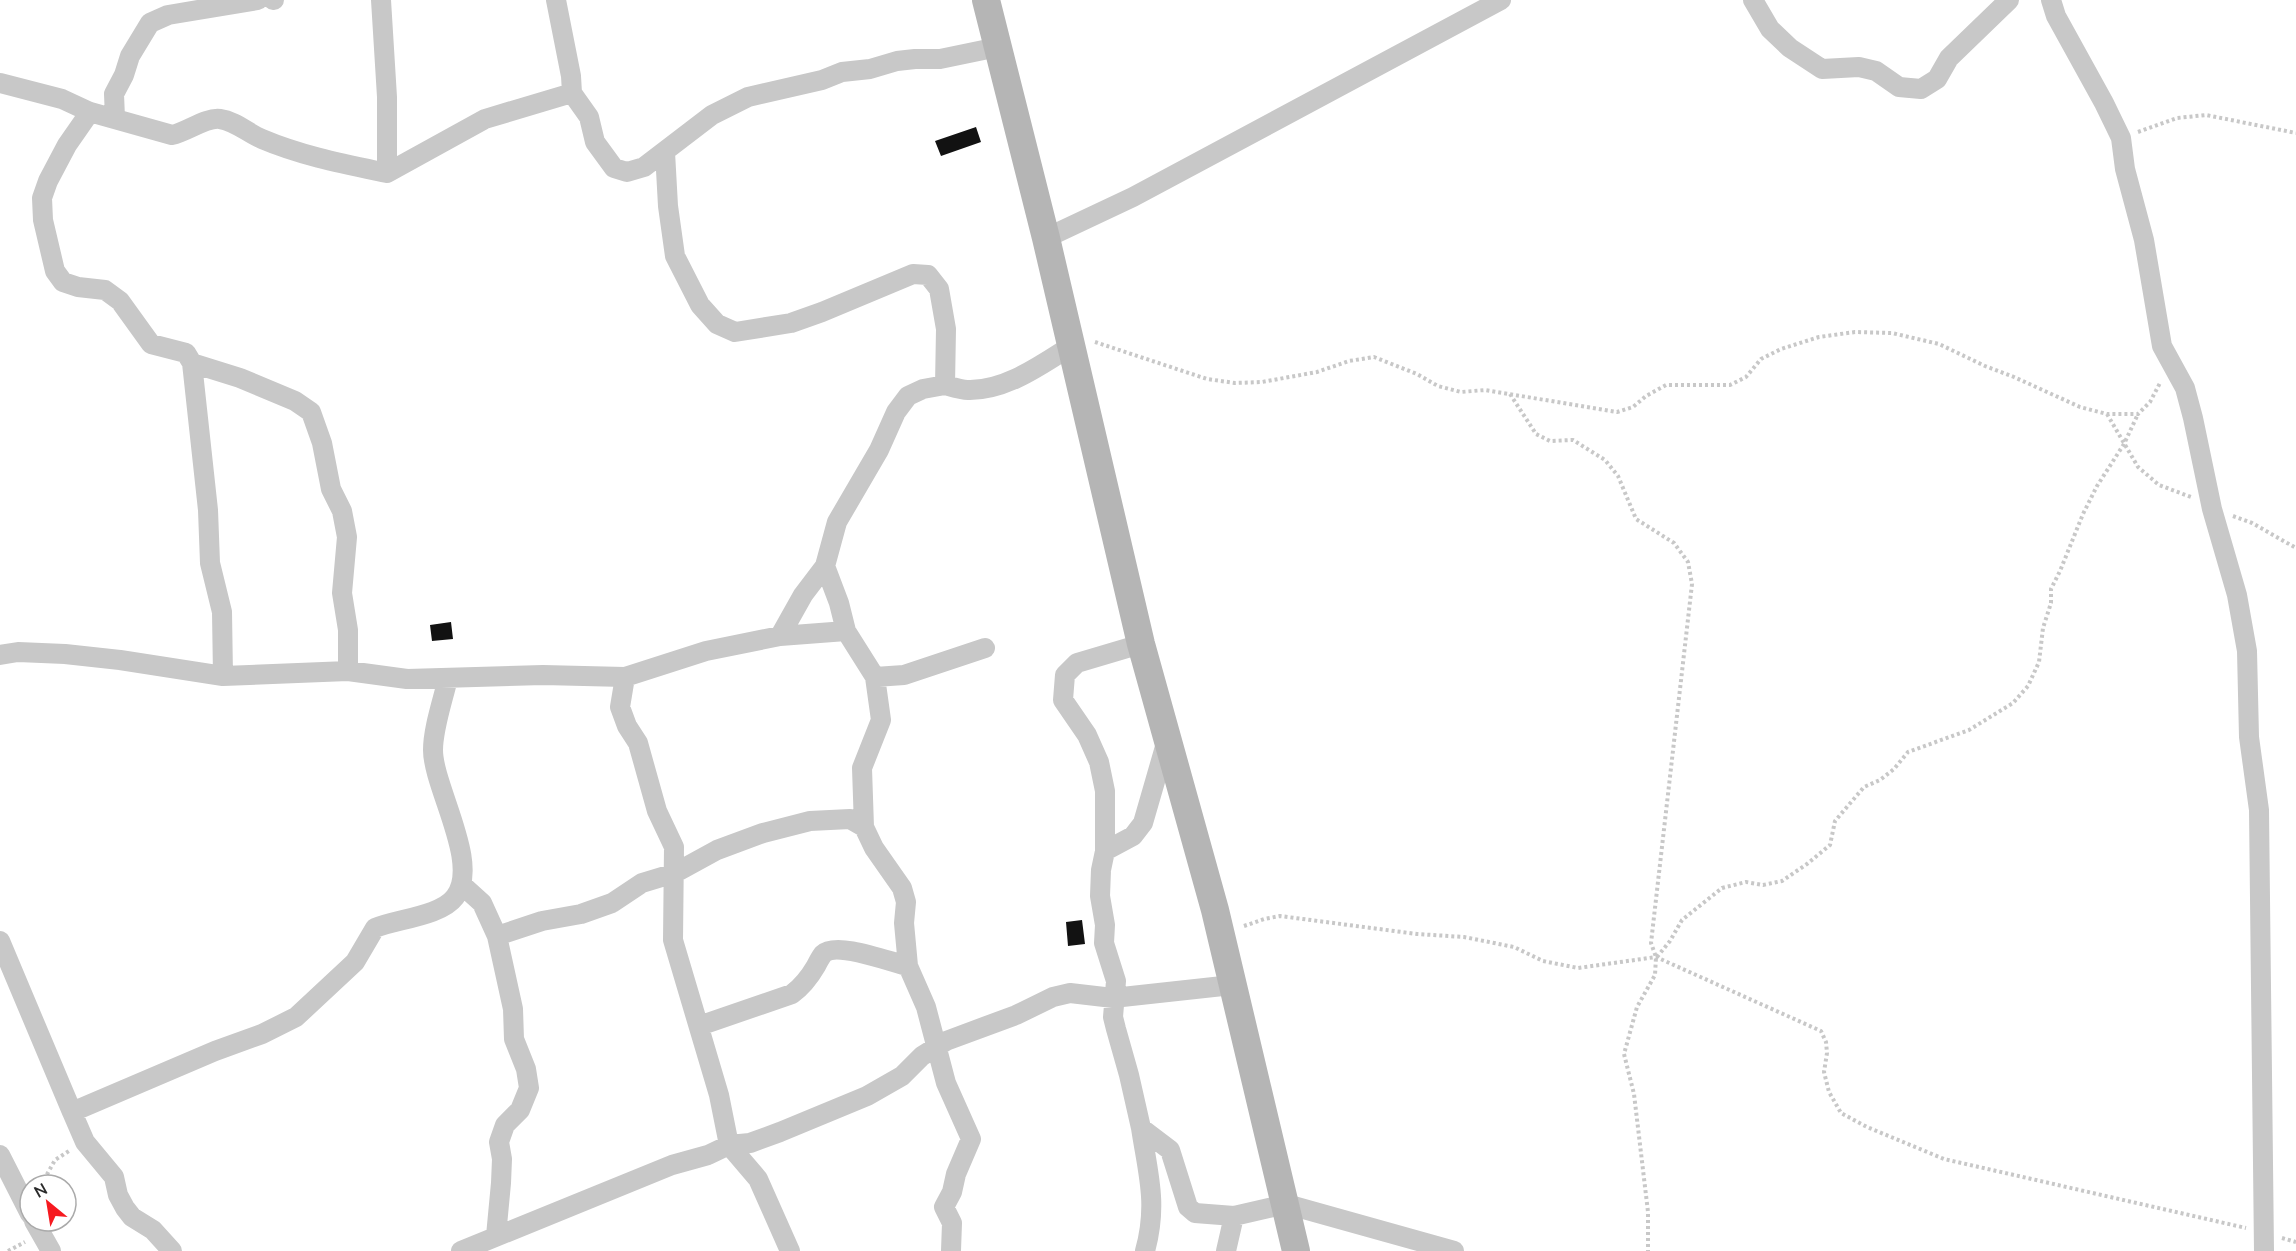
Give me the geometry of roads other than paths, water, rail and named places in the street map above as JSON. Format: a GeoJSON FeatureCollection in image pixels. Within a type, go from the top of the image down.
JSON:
{"type":"FeatureCollection","features":[{"type":"Feature","properties":{"kind":"main road"},"geometry":{"type":"LineString","coordinates":[[986,0],[1046,238],[1141,644],[1220,932],[1296,1251]]}},
{"type":"Feature","properties":{"kind":"street"},"geometry":{"type":"LineString","coordinates":[[115,118],[114,93],[124,75],[130,56],[150,23],[168,15],[258,0]]}},
{"type":"Feature","properties":{"kind":"street"},"geometry":{"type":"LineString","coordinates":[[381,0],[387,97],[387,173]]}},
{"type":"Feature","properties":{"kind":"street"},"geometry":{"type":"LineString","coordinates":[[556,0],[571,76],[572,93],[589,117],[595,142],[614,168],[627,172],[644,166],[712,115],[748,97],[822,80],[842,72],[870,69],[906,60],[940,59],[998,46]]}},
{"type":"Feature","properties":{"kind":"street"},"geometry":{"type":"LineString","coordinates":[[1046,238],[1132,197],[1501,0]]}},
{"type":"Feature","properties":{"kind":"street"},"geometry":{"type":"LineString","coordinates":[[1753,0],[1770,29],[1790,48],[1822,69],[1859,67],[1876,71],[1899,87],[1921,89],[1937,79],[1949,58],[2009,0]]}},
{"type":"Feature","properties":{"kind":"street"},"geometry":{"type":"LineString","coordinates":[[2051,0],[2056,16],[2094,83],[2121,138],[2125,169],[2144,240],[2162,346],[2185,388],[2212,509],[2237,595],[2247,651],[2249,737],[2259,810],[2264,1242]]}},
{"type":"Feature","properties":{"kind":"street"},"geometry":{"type":"LineString","coordinates":[[0,83],[62,99],[90,112],[172,135],[185,132],[203,122],[219,119],[241,127],[261,139],[310,157],[387,173],[485,119],[572,93]]}},
{"type":"Feature","properties":{"kind":"street"},"geometry":{"type":"LineString","coordinates":[[90,112],[67,145],[42,198],[43,220],[55,271],[63,282],[78,287],[105,290],[120,301],[151,344],[186,353],[192,363],[208,510],[210,563],[222,612],[223,676]]}},
{"type":"Feature","properties":{"kind":"street"},"geometry":{"type":"LineString","coordinates":[[665,152],[668,206],[675,256],[700,305],[717,324],[735,332],[792,323],[913,274],[928,275],[939,289],[946,329],[945,385]]}},
{"type":"Feature","properties":{"kind":"street"},"geometry":{"type":"LineString","coordinates":[[780,636],[803,595],[825,566],[837,522],[879,450],[896,412],[908,396],[923,389],[945,385],[968,390],[994,387],[1033,370],[1071,346]]}},
{"type":"Feature","properties":{"kind":"street"},"geometry":{"type":"LineString","coordinates":[[192,363],[240,378],[295,401],[311,412],[322,443],[331,489],[342,511],[347,537],[342,593],[348,630],[348,671]]}},
{"type":"Feature","properties":{"kind":"street"},"geometry":{"type":"LineString","coordinates":[[825,566],[839,603],[846,631],[875,677],[881,720],[862,768],[864,827],[874,848],[902,888],[906,902],[904,923],[908,966],[926,1007],[946,1083],[971,1138],[956,1174],[952,1192],[944,1207],[952,1223],[951,1251]]}},
{"type":"Feature","properties":{"kind":"street"},"geometry":{"type":"LineString","coordinates":[[0,655],[18,652],[65,654],[223,676],[348,671],[407,679],[543,675],[625,676],[706,651],[780,636],[846,631]]}},
{"type":"Feature","properties":{"kind":"street"},"geometry":{"type":"LineString","coordinates":[[1141,644],[1077,663],[1065,675],[1064,700],[1087,735],[1099,762],[1106,791],[1105,851],[1101,870],[1100,896],[1105,925],[1104,943],[1116,981],[1113,1017],[1141,1128],[1153,1201],[1145,1251]]}},
{"type":"Feature","properties":{"kind":"street"},"geometry":{"type":"LineString","coordinates":[[875,677],[904,675],[985,648]]}},
{"type":"Feature","properties":{"kind":"street"},"geometry":{"type":"LineString","coordinates":[[625,676],[620,707],[627,726],[638,743],[657,811],[674,847],[673,940],[719,1095],[729,1145],[758,1179],[790,1251]]}},
{"type":"Feature","properties":{"kind":"street"},"geometry":{"type":"LineString","coordinates":[[72,1112],[215,1050],[262,1034],[296,1017],[355,962],[375,928],[421,916],[455,897],[463,872],[451,811],[435,769],[433,749],[448,678]]}},
{"type":"Feature","properties":{"kind":"street"},"geometry":{"type":"LineString","coordinates":[[1105,851],[1133,836],[1143,824],[1168,736]]}},
{"type":"Feature","properties":{"kind":"street"},"geometry":{"type":"LineString","coordinates":[[497,936],[542,921],[581,914],[612,903],[642,884],[675,873],[708,854],[740,840],[810,821],[850,819],[864,827]]}},
{"type":"Feature","properties":{"kind":"street"},"geometry":{"type":"LineString","coordinates":[[461,884],[482,903],[497,936],[513,1009],[514,1039],[526,1069],[529,1088],[520,1110],[505,1125],[499,1142],[502,1159],[496,1236]]}},
{"type":"Feature","properties":{"kind":"street"},"geometry":{"type":"LineString","coordinates":[[0,941],[85,1142],[114,1177],[118,1195],[132,1217],[153,1230],[172,1251]]}},
{"type":"Feature","properties":{"kind":"street"},"geometry":{"type":"LineString","coordinates":[[699,1026],[792,994],[804,985],[822,955],[829,950],[855,951],[908,966]]}},
{"type":"Feature","properties":{"kind":"street"},"geometry":{"type":"LineString","coordinates":[[460,1251],[672,1164],[708,1155],[729,1145],[750,1143],[867,1096],[902,1076],[922,1056],[936,1047],[1016,1015],[1053,996],[1070,993],[1113,998],[1232,985]]}},
{"type":"Feature","properties":{"kind":"street"},"geometry":{"type":"LineString","coordinates":[[1141,1128],[1170,1150],[1188,1207],[1195,1213],[1234,1216],[1286,1204],[1454,1251]]}},
{"type":"Feature","properties":{"kind":"street"},"geometry":{"type":"LineString","coordinates":[[0,1155],[18,1190]]}},
{"type":"Feature","properties":{"kind":"street"},"geometry":{"type":"LineString","coordinates":[[1226,1251],[1234,1216]]}},
{"type":"Feature","properties":{"kind":"street"},"geometry":{"type":"LineString","coordinates":[[41,1233],[51,1251]]}}]}
